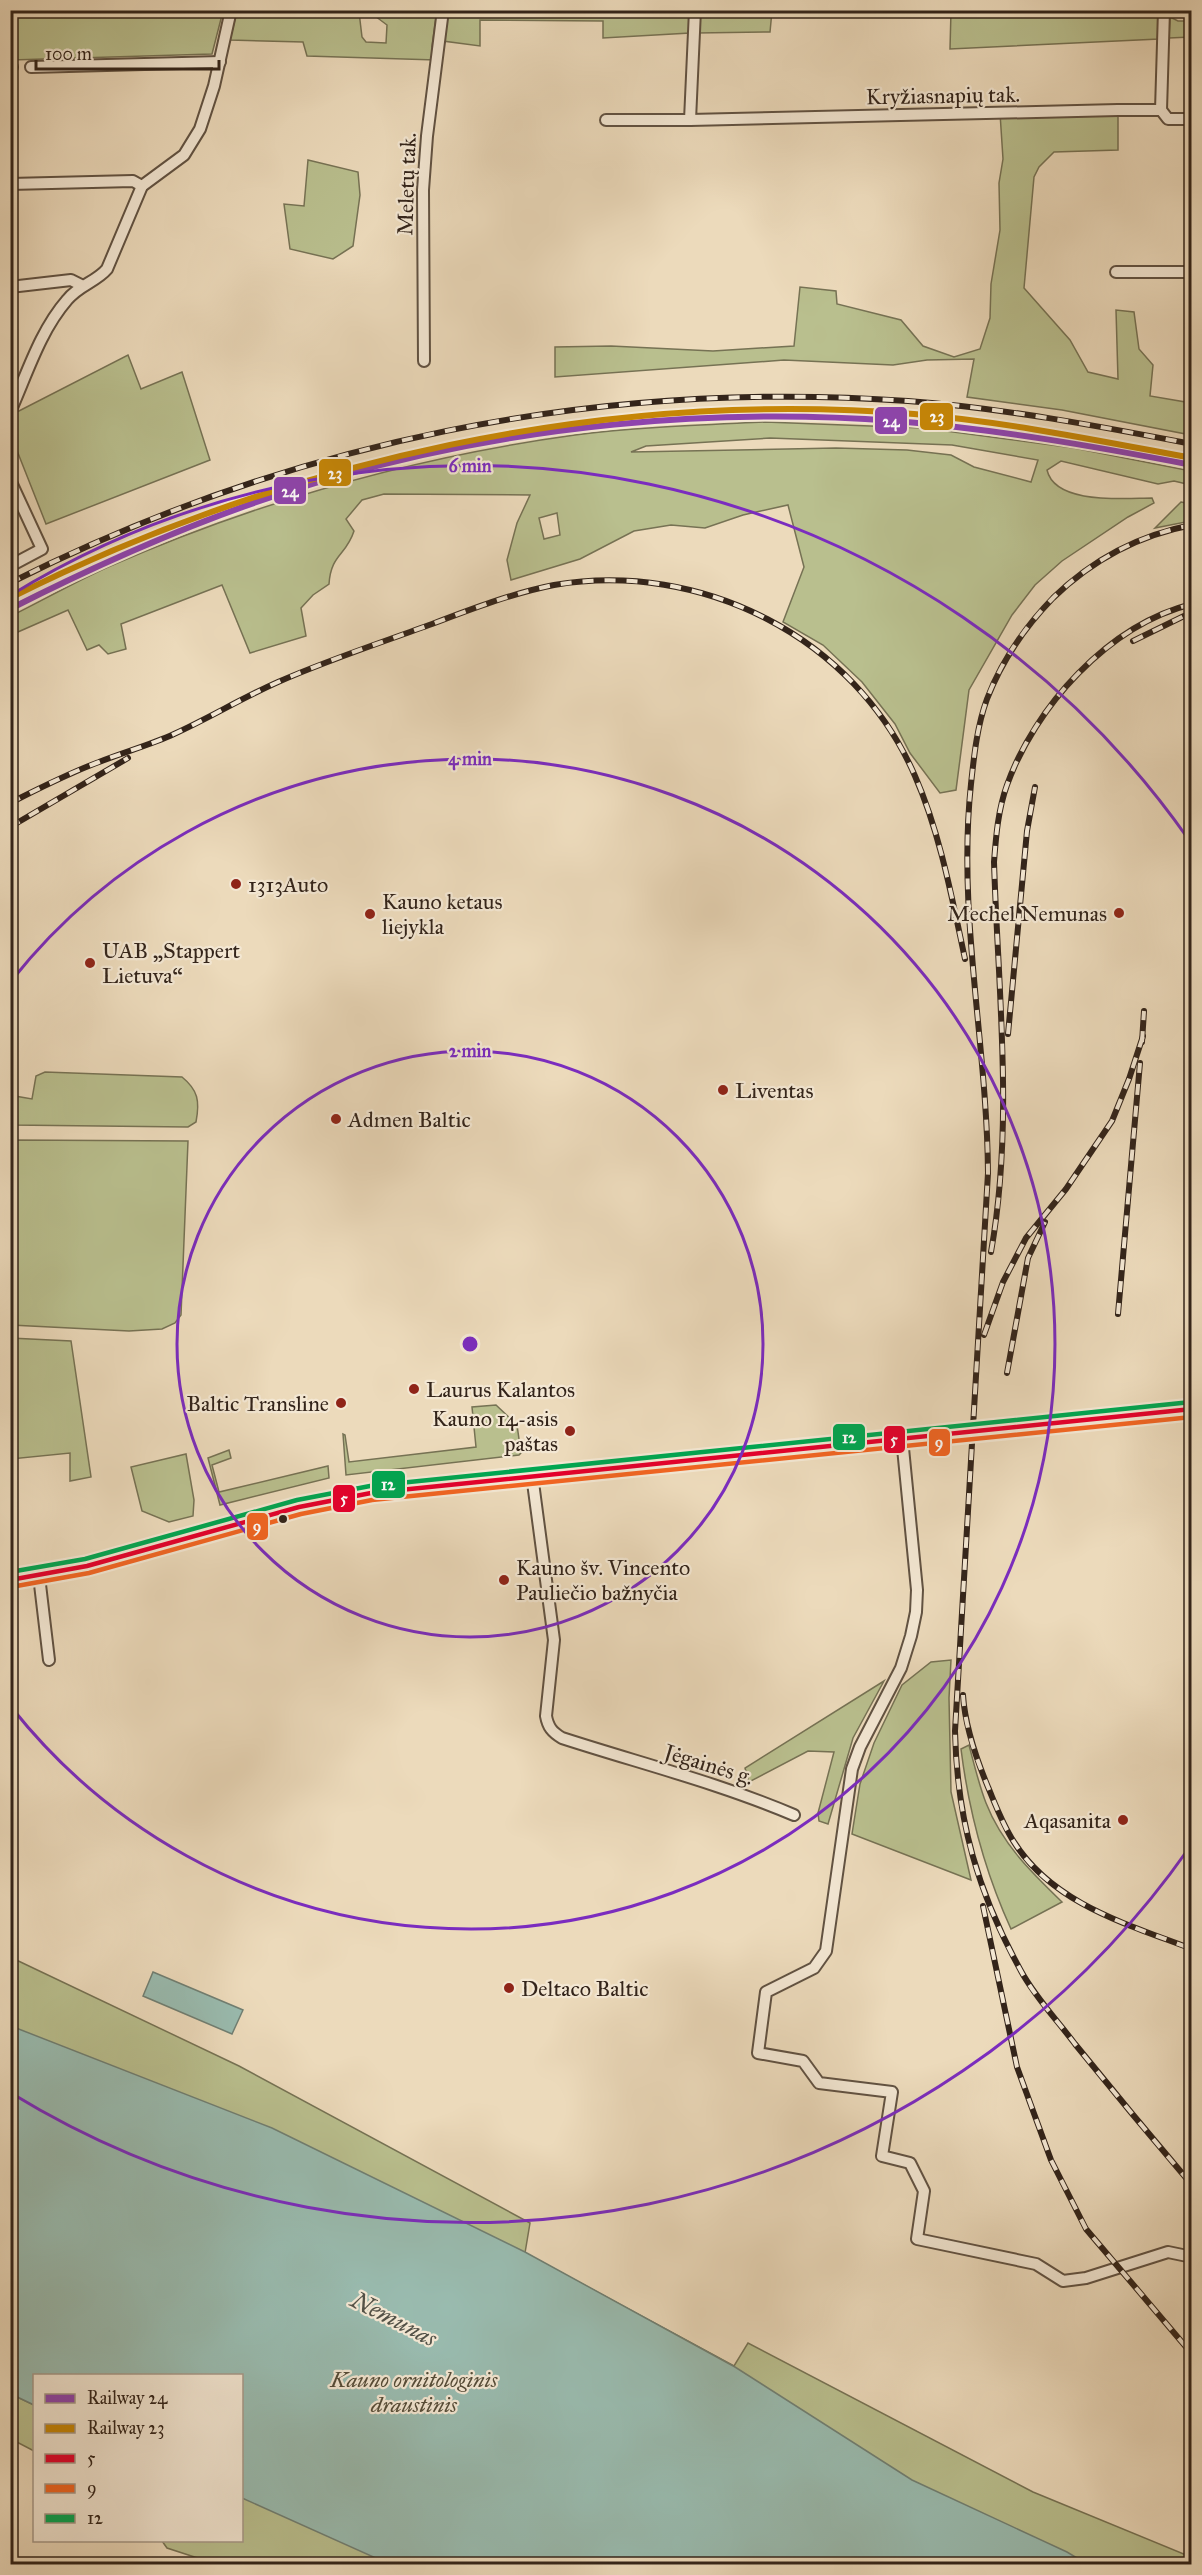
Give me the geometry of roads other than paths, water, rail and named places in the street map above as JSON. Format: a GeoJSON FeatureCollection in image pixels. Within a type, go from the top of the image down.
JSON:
{"type":"FeatureCollection","features":[{"type":"Feature","properties":{"kind":"main road"},"geometry":{"type":"LineString","coordinates":[[10,1580],[87,1566],[336,1498],[398,1489],[1191,1409]]}},
{"type":"Feature","properties":{"kind":"street"},"geometry":{"type":"LineString","coordinates":[[10,412],[50,324],[68,298],[81,285],[100,277],[107,269],[142,186],[174,164],[193,142],[214,86],[231,10]]}},
{"type":"Feature","properties":{"kind":"street","name":"Meletų tak."},"geometry":{"type":"LineString","coordinates":[[424,361],[423,190],[427,136],[443,10]]}},
{"type":"Feature","properties":{"kind":"street"},"geometry":{"type":"LineString","coordinates":[[690,120],[695,10]]}},
{"type":"Feature","properties":{"kind":"street"},"geometry":{"type":"LineString","coordinates":[[1161,110],[1164,10]]}},
{"type":"Feature","properties":{"kind":"street"},"geometry":{"type":"LineString","coordinates":[[31,67],[219,62]]}},
{"type":"Feature","properties":{"kind":"street","name":"Kryžiasnapių tak."},"geometry":{"type":"LineString","coordinates":[[606,120],[1161,110],[1168,119],[1191,119]]}},
{"type":"Feature","properties":{"kind":"street"},"geometry":{"type":"LineString","coordinates":[[10,184],[133,181],[142,186]]}},
{"type":"Feature","properties":{"kind":"street"},"geometry":{"type":"LineString","coordinates":[[1116,272],[1191,272]]}},
{"type":"Feature","properties":{"kind":"street"},"geometry":{"type":"LineString","coordinates":[[10,287],[71,280],[81,285]]}},
{"type":"Feature","properties":{"kind":"street"},"geometry":{"type":"LineString","coordinates":[[10,480],[42,549],[10,566]]}},
{"type":"Feature","properties":{"kind":"street"},"geometry":{"type":"LineString","coordinates":[[902,1438],[917,1590],[916,1612],[911,1636],[900,1668],[860,1747],[852,1769],[826,1951],[814,1968],[766,1992],[758,2053],[803,2061],[819,2083],[892,2092],[882,2156],[910,2163],[924,2191],[917,2239],[1036,2264],[1063,2281],[1086,2278],[1168,2252],[1191,2257]]}},
{"type":"Feature","properties":{"kind":"street","name":"Jėgainės g."},"geometry":{"type":"LineString","coordinates":[[532,1475],[554,1640],[546,1716],[547,1724],[553,1732],[562,1738],[688,1778],[741,1792],[794,1815]]}},
{"type":"Feature","properties":{"kind":"street"},"geometry":{"type":"LineString","coordinates":[[39,1576],[49,1660]]}},
{"type":"Feature","properties":{"kind":"water"},"geometry":{"type":"Polygon","coordinates":[[[153,1972],[243,2010],[232,2034],[143,1996],[153,1972]]]}},
{"type":"Feature","properties":{"kind":"water","name":"Kauno ornitologinis draustinis"},"geometry":{"type":"Polygon","coordinates":[[[11,2026],[272,2128],[525,2252],[735,2367],[912,2480],[1067,2552],[1087,2564],[389,2564],[243,2498],[243,2374],[33,2374],[33,2405],[11,2394],[11,2026]]]}},
{"type":"Feature","properties":{"kind":"railway"},"geometry":{"type":"LineString","coordinates":[[10,583],[116,534],[224,492],[335,458],[447,431],[560,412],[675,400],[791,397],[908,401],[1015,413],[1192,444]]}},
{"type":"Feature","properties":{"kind":"railway"},"geometry":{"type":"LineString","coordinates":[[1192,525],[1153,535],[1117,551],[1084,572],[1053,598],[1023,633],[1007,658],[987,699],[978,730],[971,784],[968,881],[988,1173],[955,1731],[960,1796],[973,1856],[993,1913],[1021,1971],[1039,1999],[1192,2185]]}},
{"type":"Feature","properties":{"kind":"railway"},"geometry":{"type":"LineString","coordinates":[[10,803],[77,771],[174,734],[297,674],[492,602],[554,585],[609,580],[664,585],[717,598],[767,619],[813,648],[854,684],[888,727],[915,776],[924,798],[944,866],[965,959]]}},
{"type":"Feature","properties":{"kind":"railway"},"geometry":{"type":"LineString","coordinates":[[991,1252],[1002,1155],[1003,1057],[994,862],[1004,794],[1020,756],[1036,727],[1079,673],[1104,650],[1132,630],[1161,615],[1192,604]]}},
{"type":"Feature","properties":{"kind":"railway"},"geometry":{"type":"LineString","coordinates":[[1133,641],[1184,616]]}},
{"type":"Feature","properties":{"kind":"railway"},"geometry":{"type":"LineString","coordinates":[[10,827],[128,758]]}},
{"type":"Feature","properties":{"kind":"railway"},"geometry":{"type":"LineString","coordinates":[[1008,1034],[1027,831],[1035,787]]}},
{"type":"Feature","properties":{"kind":"railway"},"geometry":{"type":"LineString","coordinates":[[1142,1042],[1144,1011]]}},
{"type":"Feature","properties":{"kind":"railway"},"geometry":{"type":"LineString","coordinates":[[984,1335],[1003,1282],[1026,1238],[1066,1189],[1112,1121],[1143,1036]]}},
{"type":"Feature","properties":{"kind":"railway"},"geometry":{"type":"LineString","coordinates":[[1118,1314],[1140,1063]]}},
{"type":"Feature","properties":{"kind":"railway"},"geometry":{"type":"LineString","coordinates":[[1007,1373],[1028,1258],[1045,1222]]}},
{"type":"Feature","properties":{"kind":"railway"},"geometry":{"type":"LineString","coordinates":[[963,1695],[975,1754],[1006,1829],[1030,1863],[1070,1897],[1117,1921],[1192,1949]]}},
{"type":"Feature","properties":{"kind":"railway"},"geometry":{"type":"LineString","coordinates":[[983,1906],[1017,2067],[1051,2160],[1086,2229],[1192,2354]]}},
{"type":"Feature","properties":{"kind":"rail line","name":"23"},"geometry":{"type":"LineString","coordinates":[[10,598],[115,549],[224,508],[336,473],[450,445],[565,425],[682,413],[798,409],[914,414],[1019,427],[1192,458]]}},
{"type":"Feature","properties":{"kind":"rail line","name":"24"},"geometry":{"type":"LineString","coordinates":[[10,609],[172,534],[296,489],[406,459],[475,444],[614,424],[755,417],[825,417],[895,421],[1007,433],[1192,465]]}},
{"type":"Feature","properties":{"kind":"place","name":"1313Auto"},"geometry":{"type":"Point","coordinates":[236,884]}},
{"type":"Feature","properties":{"kind":"place","name":"Mechel Nemunas"},"geometry":{"type":"Point","coordinates":[1119,913]}},
{"type":"Feature","properties":{"kind":"place","name":"Kauno ketaus liejykla"},"geometry":{"type":"Point","coordinates":[370,914]}},
{"type":"Feature","properties":{"kind":"place","name":"UAB „Stappert Lietuva“"},"geometry":{"type":"Point","coordinates":[90,963]}},
{"type":"Feature","properties":{"kind":"place","name":"Liventas"},"geometry":{"type":"Point","coordinates":[723,1090]}},
{"type":"Feature","properties":{"kind":"place","name":"Admen Baltic"},"geometry":{"type":"Point","coordinates":[336,1119]}},
{"type":"Feature","properties":{"kind":"place","name":"Laurus Kalantos"},"geometry":{"type":"Point","coordinates":[414,1389]}},
{"type":"Feature","properties":{"kind":"place","name":"Baltic Transline"},"geometry":{"type":"Point","coordinates":[341,1403]}},
{"type":"Feature","properties":{"kind":"place","name":"Kauno 14-asis paštas"},"geometry":{"type":"Point","coordinates":[570,1431]}},
{"type":"Feature","properties":{"kind":"place","name":"Kauno šv. Vincento Pauliečio bažnyčia"},"geometry":{"type":"Point","coordinates":[504,1580]}},
{"type":"Feature","properties":{"kind":"place","name":"Aqasanita"},"geometry":{"type":"Point","coordinates":[1123,1820]}},
{"type":"Feature","properties":{"kind":"place","name":"Deltaco Baltic"},"geometry":{"type":"Point","coordinates":[509,1988]}},
{"type":"Feature","properties":{"kind":"water label","name":"Nemunas"},"geometry":{"type":"Point","coordinates":[394,2319]}}]}
